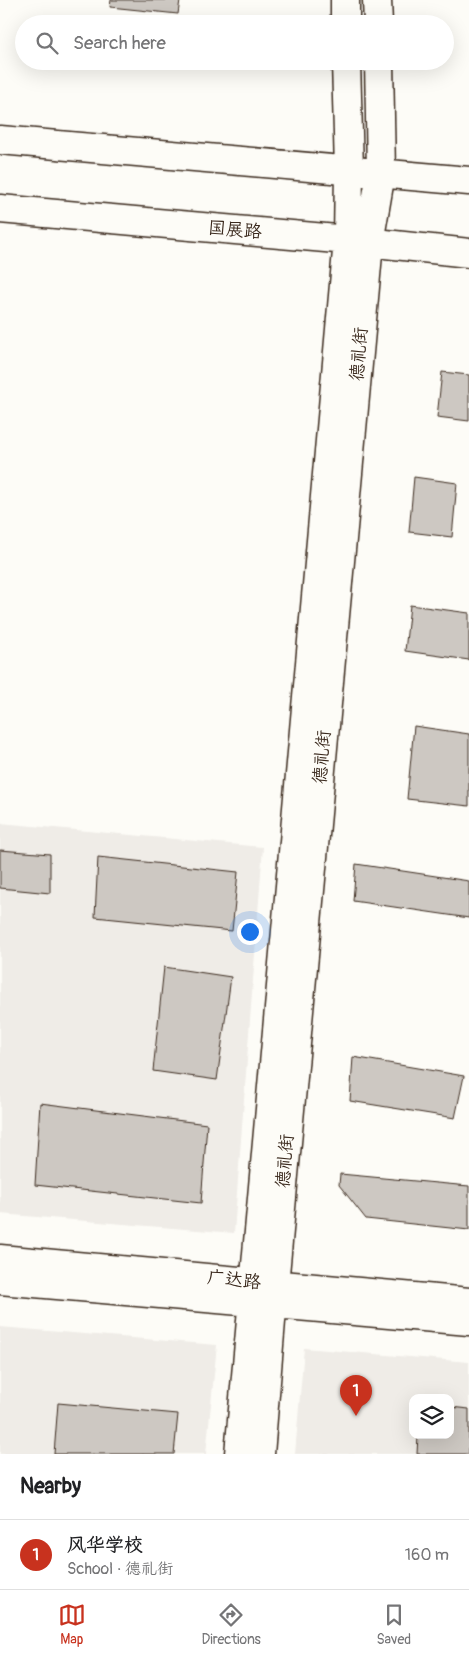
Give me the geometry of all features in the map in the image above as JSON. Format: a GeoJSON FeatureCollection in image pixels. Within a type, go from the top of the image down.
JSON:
{"type":"FeatureCollection","features":[{"type":"Feature","properties":{"kind":"main road"},"geometry":{"type":"LineString","coordinates":[[345,0],[345,15]]}},
{"type":"Feature","properties":{"kind":"main road"},"geometry":{"type":"LineString","coordinates":[[377,0],[378,15]]}},
{"type":"Feature","properties":{"kind":"main road","name":"德礼街"},"geometry":{"type":"LineString","coordinates":[[239,1454],[263,1293],[358,241],[349,170],[346,70]]}},
{"type":"Feature","properties":{"kind":"main road","name":"德礼街"},"geometry":{"type":"LineString","coordinates":[[358,241],[381,173],[379,70]]}},
{"type":"Feature","properties":{"kind":"main road"},"geometry":{"type":"LineString","coordinates":[[0,140],[469,181]]}},
{"type":"Feature","properties":{"kind":"main road","name":"国展路"},"geometry":{"type":"LineString","coordinates":[[0,209],[358,241],[469,253]]}},
{"type":"Feature","properties":{"kind":"main road","name":"广达路"},"geometry":{"type":"LineString","coordinates":[[0,1259],[469,1321]]}},
{"type":"Feature","properties":{"kind":"main road","name":"广达路"},"geometry":{"type":"LineString","coordinates":[[0,1280],[469,1302]]}},
{"type":"Feature","properties":{"kind":"main road","name":"德礼街"},"geometry":{"type":"LineString","coordinates":[[260,1454],[263,1293]]}},
{"type":"Feature","properties":{"kind":"shaded area"},"geometry":{"type":"Polygon","coordinates":[[[0,823],[263,847],[234,1233],[0,1214],[0,823]]]}},
{"type":"Feature","properties":{"kind":"shaded area"},"geometry":{"type":"Polygon","coordinates":[[[0,1327],[217,1345],[206,1454],[0,1454],[0,1327]]]}},
{"type":"Feature","properties":{"kind":"shaded area"},"geometry":{"type":"Polygon","coordinates":[[[304,1348],[469,1362],[469,1454],[295,1454],[304,1348]]]}},
{"type":"Feature","properties":{"kind":"building"},"geometry":{"type":"Polygon","coordinates":[[[111,0],[180,0],[178,14],[110,7],[111,0]]]}},
{"type":"Feature","properties":{"kind":"building"},"geometry":{"type":"Polygon","coordinates":[[[442,372],[469,375],[469,421],[437,417],[442,372]]]}},
{"type":"Feature","properties":{"kind":"building"},"geometry":{"type":"Polygon","coordinates":[[[414,477],[457,483],[452,537],[409,532],[414,477]]]}},
{"type":"Feature","properties":{"kind":"building"},"geometry":{"type":"Polygon","coordinates":[[[410,605],[469,613],[469,660],[405,651],[410,605]]]}},
{"type":"Feature","properties":{"kind":"building"},"geometry":{"type":"Polygon","coordinates":[[[414,726],[469,734],[469,806],[407,799],[414,726]]]}},
{"type":"Feature","properties":{"kind":"building"},"geometry":{"type":"Polygon","coordinates":[[[0,850],[50,854],[50,893],[0,888],[0,850]]]}},
{"type":"Feature","properties":{"kind":"building"},"geometry":{"type":"Polygon","coordinates":[[[98,857],[238,872],[232,931],[95,917],[98,857]]]}},
{"type":"Feature","properties":{"kind":"building"},"geometry":{"type":"Polygon","coordinates":[[[356,864],[469,881],[469,918],[353,901],[356,864]]]}},
{"type":"Feature","properties":{"kind":"building"},"geometry":{"type":"Polygon","coordinates":[[[164,967],[231,977],[217,1080],[153,1071],[164,967]]]}},
{"type":"Feature","properties":{"kind":"building"},"geometry":{"type":"Polygon","coordinates":[[[353,1057],[464,1076],[455,1118],[350,1101],[353,1057]]]}},
{"type":"Feature","properties":{"kind":"building"},"geometry":{"type":"Polygon","coordinates":[[[40,1103],[207,1124],[201,1203],[35,1185],[40,1103]]]}},
{"type":"Feature","properties":{"kind":"building"},"geometry":{"type":"Polygon","coordinates":[[[340,1174],[469,1186],[469,1230],[366,1219],[339,1185],[340,1174]]]}},
{"type":"Feature","properties":{"kind":"building"},"geometry":{"type":"Polygon","coordinates":[[[58,1403],[178,1414],[174,1454],[54,1454],[58,1403]]]}},
{"type":"Feature","properties":{"kind":"building"},"geometry":{"type":"Polygon","coordinates":[[[454,1407],[469,1409],[469,1454],[417,1454],[418,1439],[454,1439],[454,1407]]]}},
{"type":"Feature","properties":{"kind":"place","name":"风华学校"},"geometry":{"type":"Point","coordinates":[356,1416]}}]}
